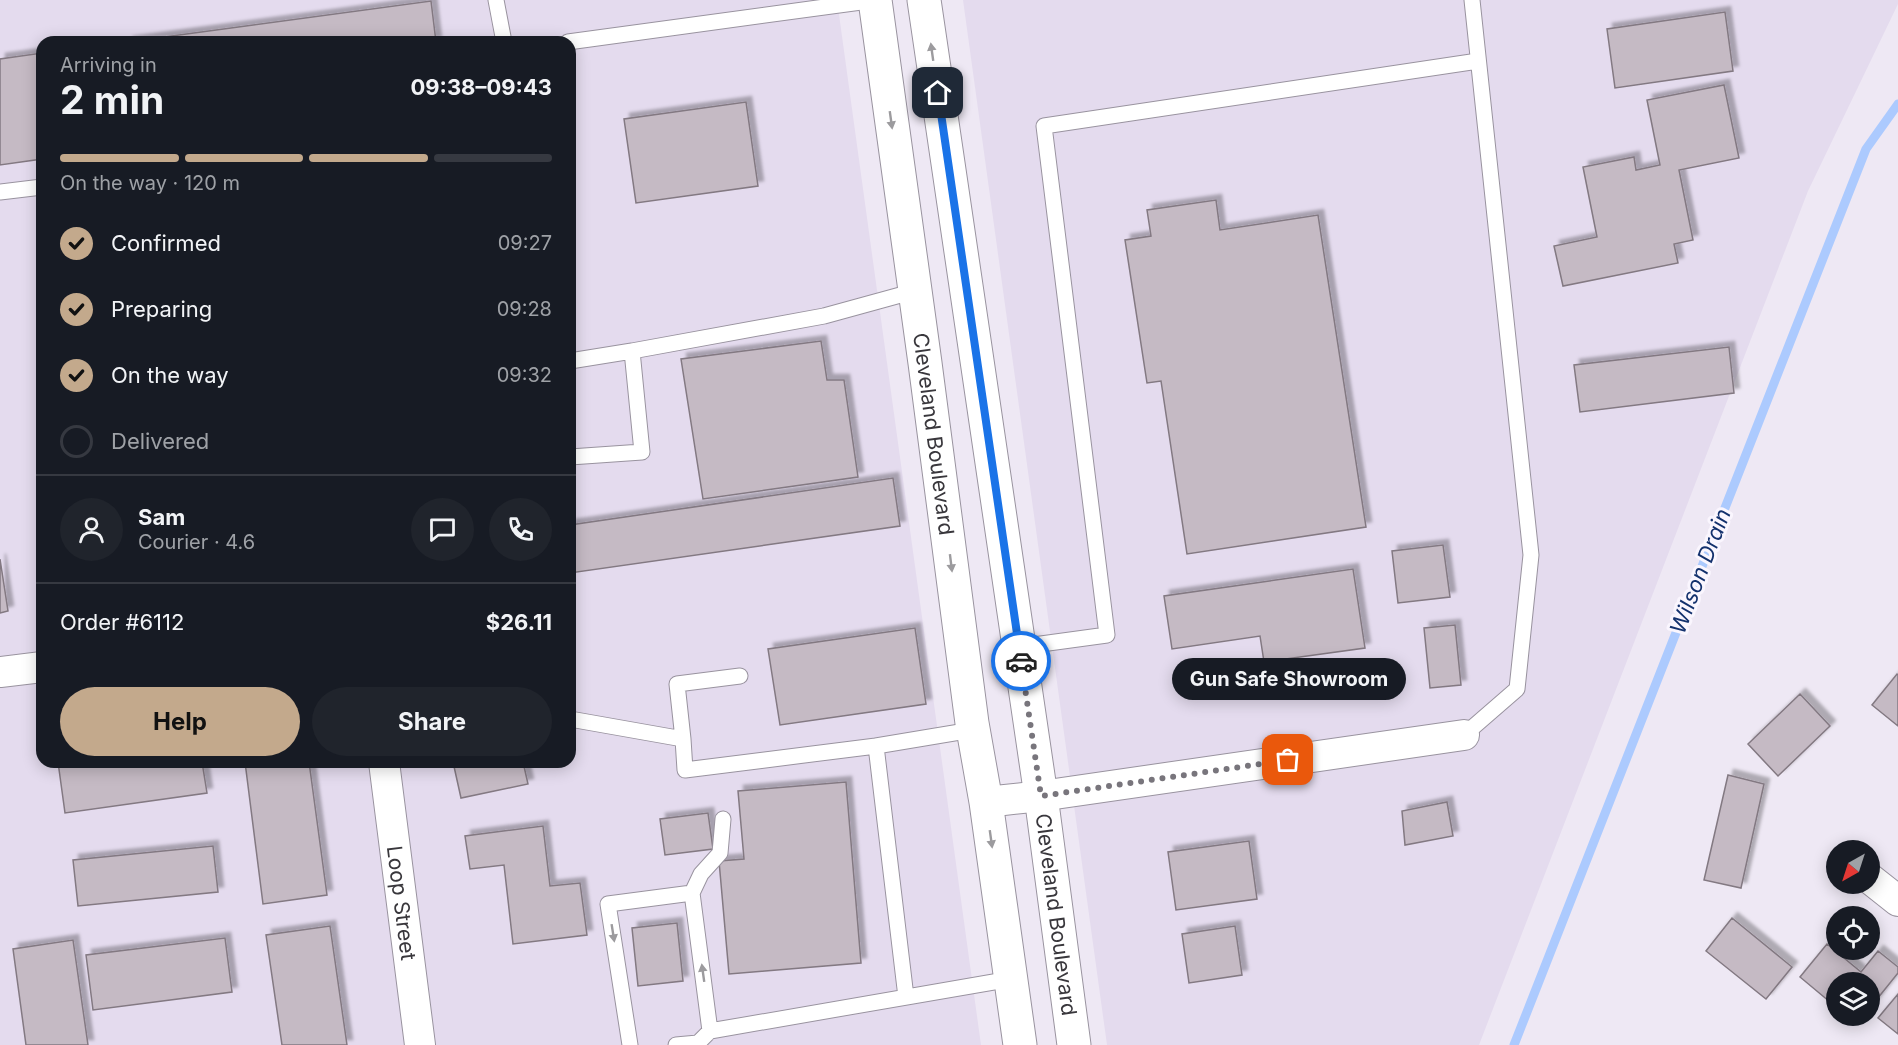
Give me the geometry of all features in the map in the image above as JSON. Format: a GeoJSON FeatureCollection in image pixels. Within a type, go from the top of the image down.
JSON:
{"type":"FeatureCollection","features":[{"type":"Feature","properties":{"kind":"main road","name":"Cleveland Boulevard"},"geometry":{"type":"LineString","coordinates":[[875,0],[972,730],[986,802],[1020,1045]]}},
{"type":"Feature","properties":{"kind":"main road","name":"Cleveland Boulevard"},"geometry":{"type":"LineString","coordinates":[[924,0],[1041,796],[1074,1045]]}},
{"type":"Feature","properties":{"kind":"street"},"geometry":{"type":"LineString","coordinates":[[0,672],[36,668]]}},
{"type":"Feature","properties":{"kind":"street"},"geometry":{"type":"LineString","coordinates":[[986,802],[1464,735]]}},
{"type":"Feature","properties":{"kind":"street","name":"Loop Street"},"geometry":{"type":"LineString","coordinates":[[385,768],[420,1045]]}},
{"type":"Feature","properties":{"kind":"street"},"geometry":{"type":"LineString","coordinates":[[1880,887],[1898,901]]}},
{"type":"Feature","properties":{"kind":"lane"},"geometry":{"type":"LineString","coordinates":[[496,0],[503,36]]}},
{"type":"Feature","properties":{"kind":"lane"},"geometry":{"type":"LineString","coordinates":[[576,41],[774,7],[875,0]]}},
{"type":"Feature","properties":{"kind":"lane"},"geometry":{"type":"LineString","coordinates":[[1464,735],[1517,689],[1531,555],[1472,0]]}},
{"type":"Feature","properties":{"kind":"lane"},"geometry":{"type":"LineString","coordinates":[[1019,647],[1107,635],[1044,126],[1478,61]]}},
{"type":"Feature","properties":{"kind":"lane"},"geometry":{"type":"LineString","coordinates":[[0,192],[36,189]]}},
{"type":"Feature","properties":{"kind":"lane"},"geometry":{"type":"LineString","coordinates":[[576,360],[824,316],[915,291]]}},
{"type":"Feature","properties":{"kind":"lane"},"geometry":{"type":"LineString","coordinates":[[576,457],[642,452],[632,351]]}},
{"type":"Feature","properties":{"kind":"lane"},"geometry":{"type":"LineString","coordinates":[[740,676],[677,684],[685,770],[876,746],[972,730]]}},
{"type":"Feature","properties":{"kind":"lane"},"geometry":{"type":"LineString","coordinates":[[576,720],[682,739]]}},
{"type":"Feature","properties":{"kind":"lane"},"geometry":{"type":"LineString","coordinates":[[876,746],[906,997]]}},
{"type":"Feature","properties":{"kind":"lane"},"geometry":{"type":"LineString","coordinates":[[710,1031],[692,893],[701,874],[720,853],[723,819]]}},
{"type":"Feature","properties":{"kind":"lane"},"geometry":{"type":"LineString","coordinates":[[630,1045],[608,904],[692,893]]}},
{"type":"Feature","properties":{"kind":"lane"},"geometry":{"type":"LineString","coordinates":[[676,1045],[698,1042],[710,1031],[1011,979]]}},
{"type":"Feature","properties":{"kind":"shaded area"},"geometry":{"type":"Polygon","coordinates":[[[0,0],[837,0],[981,1045],[0,1045],[0,0]]]}},
{"type":"Feature","properties":{"kind":"shaded area"},"geometry":{"type":"Polygon","coordinates":[[[963,0],[1898,0],[1808,191],[1479,1045],[1107,1045],[963,0]]]}},
{"type":"Feature","properties":{"kind":"building"},"geometry":{"type":"Polygon","coordinates":[[[431,1],[435,36],[171,36],[431,1]]]}},
{"type":"Feature","properties":{"kind":"building"},"geometry":{"type":"Polygon","coordinates":[[[1725,12],[1733,71],[1615,88],[1607,29],[1725,12]]]}},
{"type":"Feature","properties":{"kind":"building"},"geometry":{"type":"Polygon","coordinates":[[[36,54],[36,160],[0,165],[0,59],[36,54]]]}},
{"type":"Feature","properties":{"kind":"building"},"geometry":{"type":"Polygon","coordinates":[[[1724,85],[1739,158],[1679,170],[1693,240],[1674,244],[1678,263],[1563,286],[1554,246],[1597,237],[1583,167],[1634,157],[1636,170],[1660,165],[1647,100],[1724,85]]]}},
{"type":"Feature","properties":{"kind":"building"},"geometry":{"type":"Polygon","coordinates":[[[746,102],[758,186],[636,203],[624,119],[746,102]]]}},
{"type":"Feature","properties":{"kind":"building"},"geometry":{"type":"Polygon","coordinates":[[[1216,200],[1220,230],[1318,215],[1366,527],[1187,554],[1161,381],[1147,383],[1125,240],[1151,236],[1147,210],[1216,200]]]}},
{"type":"Feature","properties":{"kind":"building"},"geometry":{"type":"Polygon","coordinates":[[[821,341],[827,380],[844,380],[858,477],[703,499],[681,359],[821,341]]]}},
{"type":"Feature","properties":{"kind":"building"},"geometry":{"type":"Polygon","coordinates":[[[1729,347],[1734,393],[1580,412],[1574,365],[1729,347]]]}},
{"type":"Feature","properties":{"kind":"building"},"geometry":{"type":"Polygon","coordinates":[[[893,478],[900,526],[576,572],[576,524],[893,478]]]}},
{"type":"Feature","properties":{"kind":"building"},"geometry":{"type":"Polygon","coordinates":[[[1443,545],[1450,597],[1398,603],[1392,551],[1443,545]]]}},
{"type":"Feature","properties":{"kind":"building"},"geometry":{"type":"Polygon","coordinates":[[[0,559],[8,611],[0,613],[0,559]]]}},
{"type":"Feature","properties":{"kind":"building"},"geometry":{"type":"Polygon","coordinates":[[[1353,569],[1365,648],[1264,662],[1260,636],[1172,649],[1164,596],[1353,569]]]}},
{"type":"Feature","properties":{"kind":"building"},"geometry":{"type":"Polygon","coordinates":[[[1455,625],[1461,685],[1430,688],[1424,628],[1455,625]]]}},
{"type":"Feature","properties":{"kind":"building"},"geometry":{"type":"Polygon","coordinates":[[[915,628],[926,704],[780,725],[768,649],[915,628]]]}},
{"type":"Feature","properties":{"kind":"building"},"geometry":{"type":"Polygon","coordinates":[[[1898,675],[1898,726],[1872,705],[1898,675]]]}},
{"type":"Feature","properties":{"kind":"building"},"geometry":{"type":"Polygon","coordinates":[[[1800,694],[1830,726],[1778,776],[1748,744],[1800,694]]]}},
{"type":"Feature","properties":{"kind":"building"},"geometry":{"type":"Polygon","coordinates":[[[59,768],[203,768],[207,793],[65,813],[59,768]]]}},
{"type":"Feature","properties":{"kind":"building"},"geometry":{"type":"Polygon","coordinates":[[[246,768],[310,768],[327,895],[263,904],[246,768]]]}},
{"type":"Feature","properties":{"kind":"building"},"geometry":{"type":"Polygon","coordinates":[[[454,768],[524,768],[528,784],[461,798],[454,768]]]}},
{"type":"Feature","properties":{"kind":"building"},"geometry":{"type":"Polygon","coordinates":[[[1728,775],[1764,784],[1741,888],[1704,880],[1728,775]]]}},
{"type":"Feature","properties":{"kind":"building"},"geometry":{"type":"Polygon","coordinates":[[[846,782],[861,963],[729,974],[719,861],[744,859],[738,791],[846,782]]]}},
{"type":"Feature","properties":{"kind":"building"},"geometry":{"type":"Polygon","coordinates":[[[1447,802],[1453,836],[1405,845],[1402,811],[1447,802]]]}},
{"type":"Feature","properties":{"kind":"building"},"geometry":{"type":"Polygon","coordinates":[[[708,813],[713,849],[665,855],[660,819],[708,813]]]}},
{"type":"Feature","properties":{"kind":"building"},"geometry":{"type":"Polygon","coordinates":[[[543,826],[550,886],[580,883],[587,935],[513,944],[504,865],[470,869],[465,836],[543,826]]]}},
{"type":"Feature","properties":{"kind":"building"},"geometry":{"type":"Polygon","coordinates":[[[1249,841],[1257,899],[1176,910],[1168,852],[1249,841]]]}},
{"type":"Feature","properties":{"kind":"building"},"geometry":{"type":"Polygon","coordinates":[[[213,846],[218,892],[78,906],[73,860],[213,846]]]}},
{"type":"Feature","properties":{"kind":"building"},"geometry":{"type":"Polygon","coordinates":[[[1732,918],[1792,967],[1766,999],[1706,951],[1732,918]]]}},
{"type":"Feature","properties":{"kind":"building"},"geometry":{"type":"Polygon","coordinates":[[[677,923],[683,981],[638,986],[632,928],[677,923]]]}},
{"type":"Feature","properties":{"kind":"building"},"geometry":{"type":"Polygon","coordinates":[[[330,926],[347,1045],[282,1045],[266,935],[330,926]]]}},
{"type":"Feature","properties":{"kind":"building"},"geometry":{"type":"Polygon","coordinates":[[[1235,926],[1242,975],[1189,983],[1182,934],[1235,926]]]}},
{"type":"Feature","properties":{"kind":"building"},"geometry":{"type":"Polygon","coordinates":[[[225,938],[232,992],[93,1010],[86,955],[225,938]]]}},
{"type":"Feature","properties":{"kind":"building"},"geometry":{"type":"Polygon","coordinates":[[[73,940],[88,1045],[26,1045],[13,949],[73,940]]]}},
{"type":"Feature","properties":{"kind":"building"},"geometry":{"type":"Polygon","coordinates":[[[1826,945],[1826,960],[1846,960],[1861,972],[1826,972],[1826,999],[1800,977],[1826,945]]]}},
{"type":"Feature","properties":{"kind":"building"},"geometry":{"type":"Polygon","coordinates":[[[1880,953],[1898,967],[1898,973],[1880,995],[1880,972],[1861,972],[1871,960],[1880,960],[1880,953]]]}},
{"type":"Feature","properties":{"kind":"building"},"geometry":{"type":"Polygon","coordinates":[[[1898,994],[1898,1034],[1880,1020],[1880,1016],[1898,994]]]}},
{"type":"Feature","properties":{"kind":"waterway","name":"Wilson Drain"},"geometry":{"type":"LineString","coordinates":[[1514,1045],[1866,149],[1898,104]]}},
{"type":"Feature","properties":{"kind":"way so far"},"geometry":{"type":"LineString","coordinates":[[1021,661],[1041,796],[1288,760]]}},
{"type":"Feature","properties":{"kind":"place","name":"Gun Safe Showroom"},"geometry":{"type":"Point","coordinates":[1288,760]}},
{"type":"Feature","properties":{"kind":"route"},"geometry":{"type":"LineString","coordinates":[[938,93],[1021,661]]}}]}
